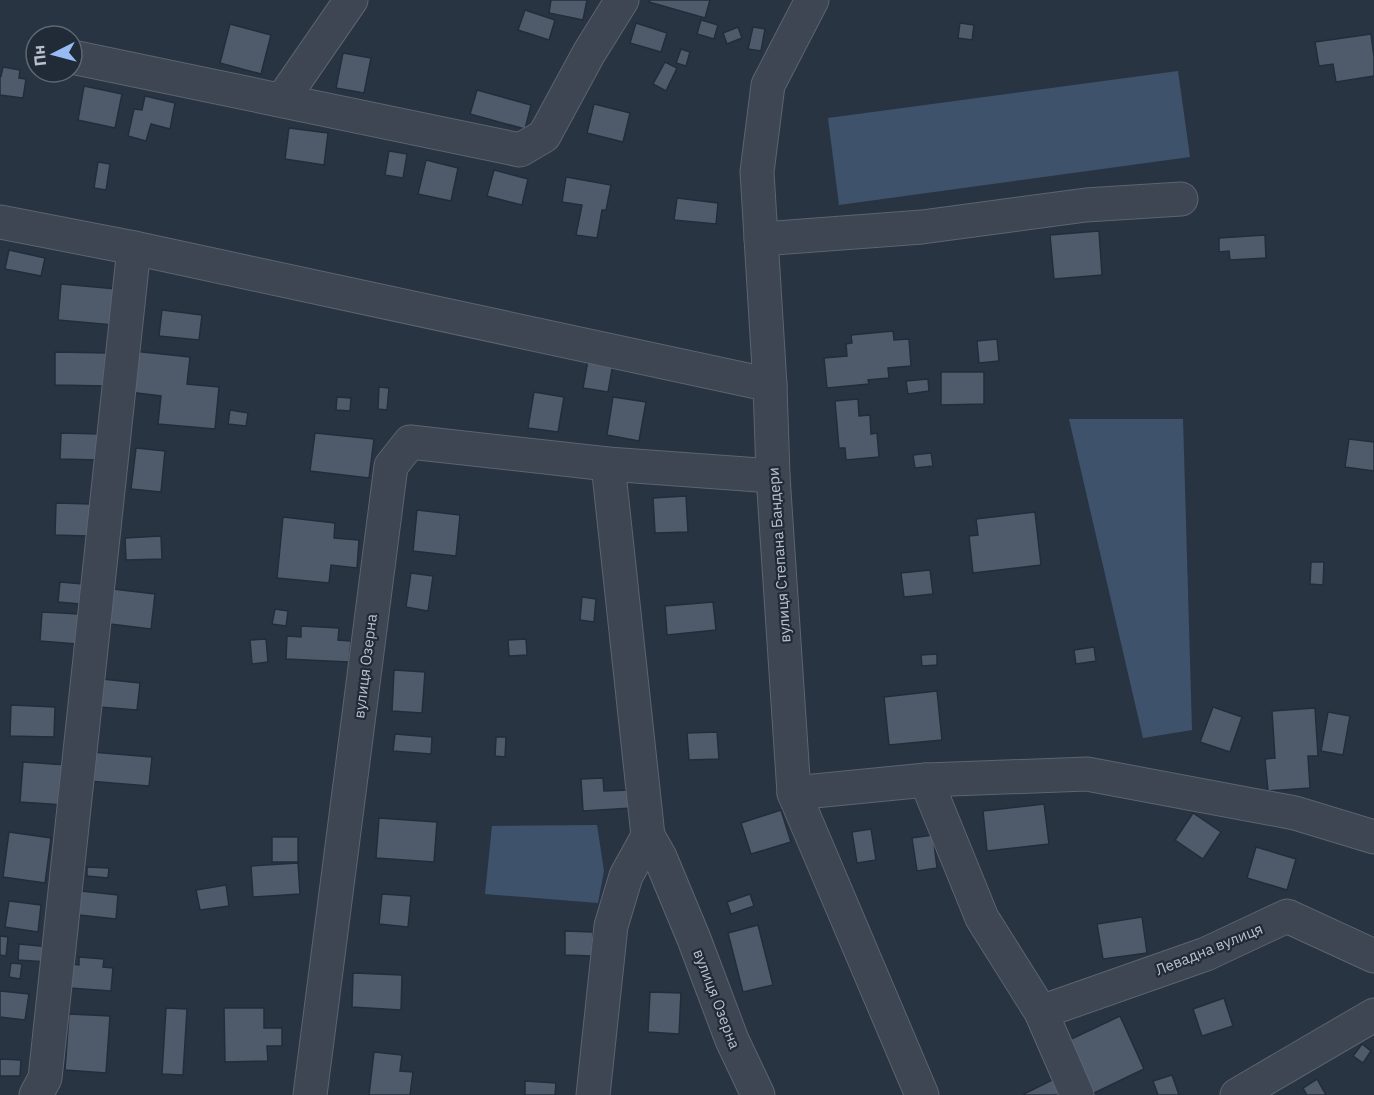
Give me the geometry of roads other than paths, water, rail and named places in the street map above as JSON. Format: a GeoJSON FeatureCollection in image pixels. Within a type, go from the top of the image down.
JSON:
{"type":"FeatureCollection","features":[{"type":"Feature","properties":{"kind":"street"},"geometry":{"type":"LineString","coordinates":[[282,100],[351,0]]}},
{"type":"Feature","properties":{"kind":"street"},"geometry":{"type":"LineString","coordinates":[[84,59],[520,150],[544,136],[589,53],[622,0]]}},
{"type":"Feature","properties":{"kind":"street","name":"вулиця Степана Бандери"},"geometry":{"type":"LineString","coordinates":[[812,0],[768,85],[757,172],[773,476],[794,793],[922,1095]]}},
{"type":"Feature","properties":{"kind":"street"},"geometry":{"type":"LineString","coordinates":[[761,239],[922,227],[1086,205],[1181,199]]}},
{"type":"Feature","properties":{"kind":"street"},"geometry":{"type":"LineString","coordinates":[[0,222],[134,248],[770,385]]}},
{"type":"Feature","properties":{"kind":"street"},"geometry":{"type":"LineString","coordinates":[[36,1095],[45,1078],[134,248]]}},
{"type":"Feature","properties":{"kind":"street","name":"вулиця Озерна"},"geometry":{"type":"LineString","coordinates":[[310,1095],[391,466],[410,442],[608,464],[773,476]]}},
{"type":"Feature","properties":{"kind":"street","name":"вулиця Озерна"},"geometry":{"type":"LineString","coordinates":[[608,464],[648,836],[660,857],[732,1040],[758,1095]]}},
{"type":"Feature","properties":{"kind":"street"},"geometry":{"type":"LineString","coordinates":[[794,793],[926,780],[1087,774],[1294,813],[1374,837]]}},
{"type":"Feature","properties":{"kind":"street"},"geometry":{"type":"LineString","coordinates":[[926,780],[982,918],[1041,1012],[1077,1095]]}},
{"type":"Feature","properties":{"kind":"street"},"geometry":{"type":"LineString","coordinates":[[593,1095],[611,926],[626,876],[648,836]]}},
{"type":"Feature","properties":{"kind":"street","name":"Левадна вулиця"},"geometry":{"type":"LineString","coordinates":[[1041,1012],[1206,954],[1287,916],[1374,956]]}},
{"type":"Feature","properties":{"kind":"street"},"geometry":{"type":"LineString","coordinates":[[1237,1095],[1374,1015]]}},
{"type":"Feature","properties":{"kind":"water"},"geometry":{"type":"Polygon","coordinates":[[[1178,71],[1190,157],[839,205],[828,118],[1178,71]]]}},
{"type":"Feature","properties":{"kind":"water"},"geometry":{"type":"Polygon","coordinates":[[[1069,419],[1183,419],[1192,730],[1143,738],[1069,419]]]}},
{"type":"Feature","properties":{"kind":"water"},"geometry":{"type":"Polygon","coordinates":[[[597,825],[604,871],[598,903],[485,894],[492,826],[597,825]]]}}]}
